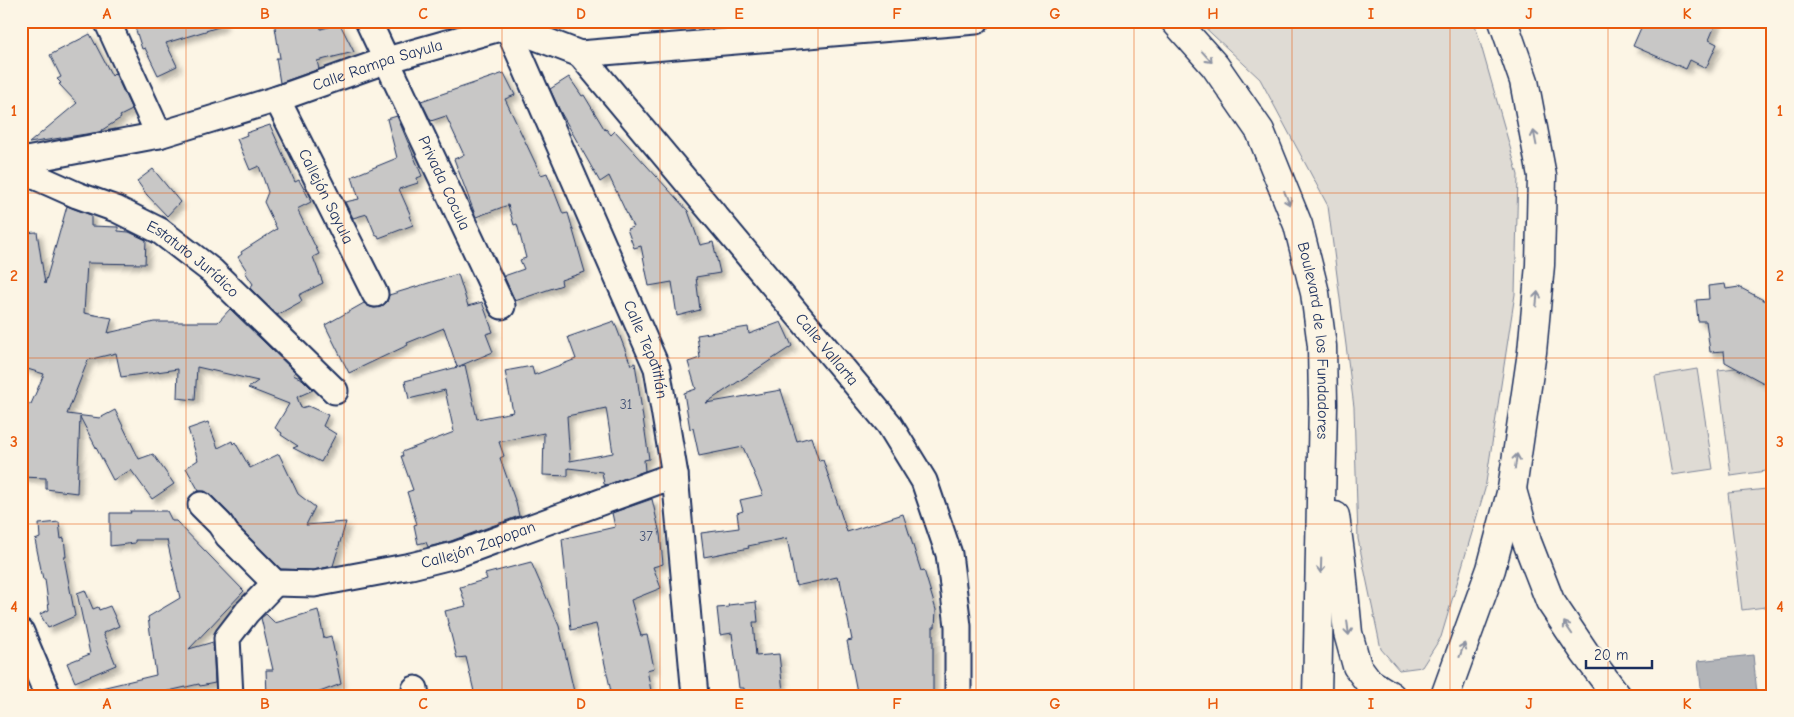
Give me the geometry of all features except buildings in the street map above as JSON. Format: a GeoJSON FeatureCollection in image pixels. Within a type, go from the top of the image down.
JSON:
{"type":"FeatureCollection","features":[{"type":"Feature","properties":{"kind":"main road","name":"Boulevard de los Fundadores"},"geometry":{"type":"LineString","coordinates":[[1175,21],[1215,66],[1260,131],[1298,225],[1315,293],[1322,346],[1323,476],[1317,696]]}},
{"type":"Feature","properties":{"kind":"main road"},"geometry":{"type":"LineString","coordinates":[[1445,696],[1491,569],[1512,489],[1532,352],[1540,265],[1542,176],[1524,80],[1503,21]]}},
{"type":"Feature","properties":{"kind":"main road"},"geometry":{"type":"LineString","coordinates":[[1323,476],[1334,511],[1348,633],[1357,666],[1370,682],[1391,696]]}},
{"type":"Feature","properties":{"kind":"main road"},"geometry":{"type":"LineString","coordinates":[[1512,489],[1527,542],[1550,601],[1585,654],[1617,696]]}},
{"type":"Feature","properties":{"kind":"street"},"geometry":{"type":"LineString","coordinates":[[107,21],[159,135]]}},
{"type":"Feature","properties":{"kind":"street","name":"Privada Cocula"},"geometry":{"type":"LineString","coordinates":[[368,21],[502,306]]}},
{"type":"Feature","properties":{"kind":"street"},"geometry":{"type":"LineString","coordinates":[[506,24],[580,54],[976,21]]}},
{"type":"Feature","properties":{"kind":"street","name":"Calle Rampa Sayula"},"geometry":{"type":"LineString","coordinates":[[21,162],[159,135],[277,99],[387,60],[506,24]]}},
{"type":"Feature","properties":{"kind":"street","name":"Calle Tepatitlán"},"geometry":{"type":"LineString","coordinates":[[506,24],[657,368],[675,474],[695,696]]}},
{"type":"Feature","properties":{"kind":"street","name":"Calle Vallarta"},"geometry":{"type":"LineString","coordinates":[[580,54],[889,424],[924,481],[949,554],[958,626],[958,696]]}},
{"type":"Feature","properties":{"kind":"street","name":"Callejón Sayula"},"geometry":{"type":"LineString","coordinates":[[277,99],[375,294]]}},
{"type":"Feature","properties":{"kind":"street","name":"Estatuto Jurídico"},"geometry":{"type":"LineString","coordinates":[[21,170],[77,195],[116,209],[160,231],[212,271],[335,391]]}},
{"type":"Feature","properties":{"kind":"street","name":"Callejón Zapopan"},"geometry":{"type":"LineString","coordinates":[[275,583],[314,584],[411,566],[455,555],[675,474]]}},
{"type":"Feature","properties":{"kind":"street"},"geometry":{"type":"LineString","coordinates":[[201,505],[220,524],[228,536],[275,583],[247,612],[226,638],[230,696]]}},
{"type":"Feature","properties":{"kind":"street"},"geometry":{"type":"LineString","coordinates":[[21,632],[48,696]]}},
{"type":"Feature","properties":{"kind":"shaded area"},"geometry":{"type":"Polygon","coordinates":[[[1198,21],[1474,21],[1518,175],[1515,294],[1485,489],[1441,637],[1422,667],[1399,670],[1381,649],[1358,539],[1354,407],[1328,206],[1260,79],[1198,21]]]}},
{"type":"Feature","properties":{"kind":"shaded area"},"geometry":{"type":"Polygon","coordinates":[[[1763,365],[1773,441],[1773,470],[1731,476],[1718,370],[1763,365]]]}},
{"type":"Feature","properties":{"kind":"shaded area"},"geometry":{"type":"Polygon","coordinates":[[[1697,369],[1713,469],[1672,475],[1655,376],[1697,369]]]}},
{"type":"Feature","properties":{"kind":"shaded area"},"geometry":{"type":"Polygon","coordinates":[[[1767,489],[1773,531],[1773,606],[1742,610],[1728,493],[1767,489]]]}},
{"type":"Feature","properties":{"kind":"shaded area"},"geometry":{"type":"Polygon","coordinates":[[[1753,655],[1757,693],[1736,696],[1702,696],[1698,661],[1753,655]]]}}]}
